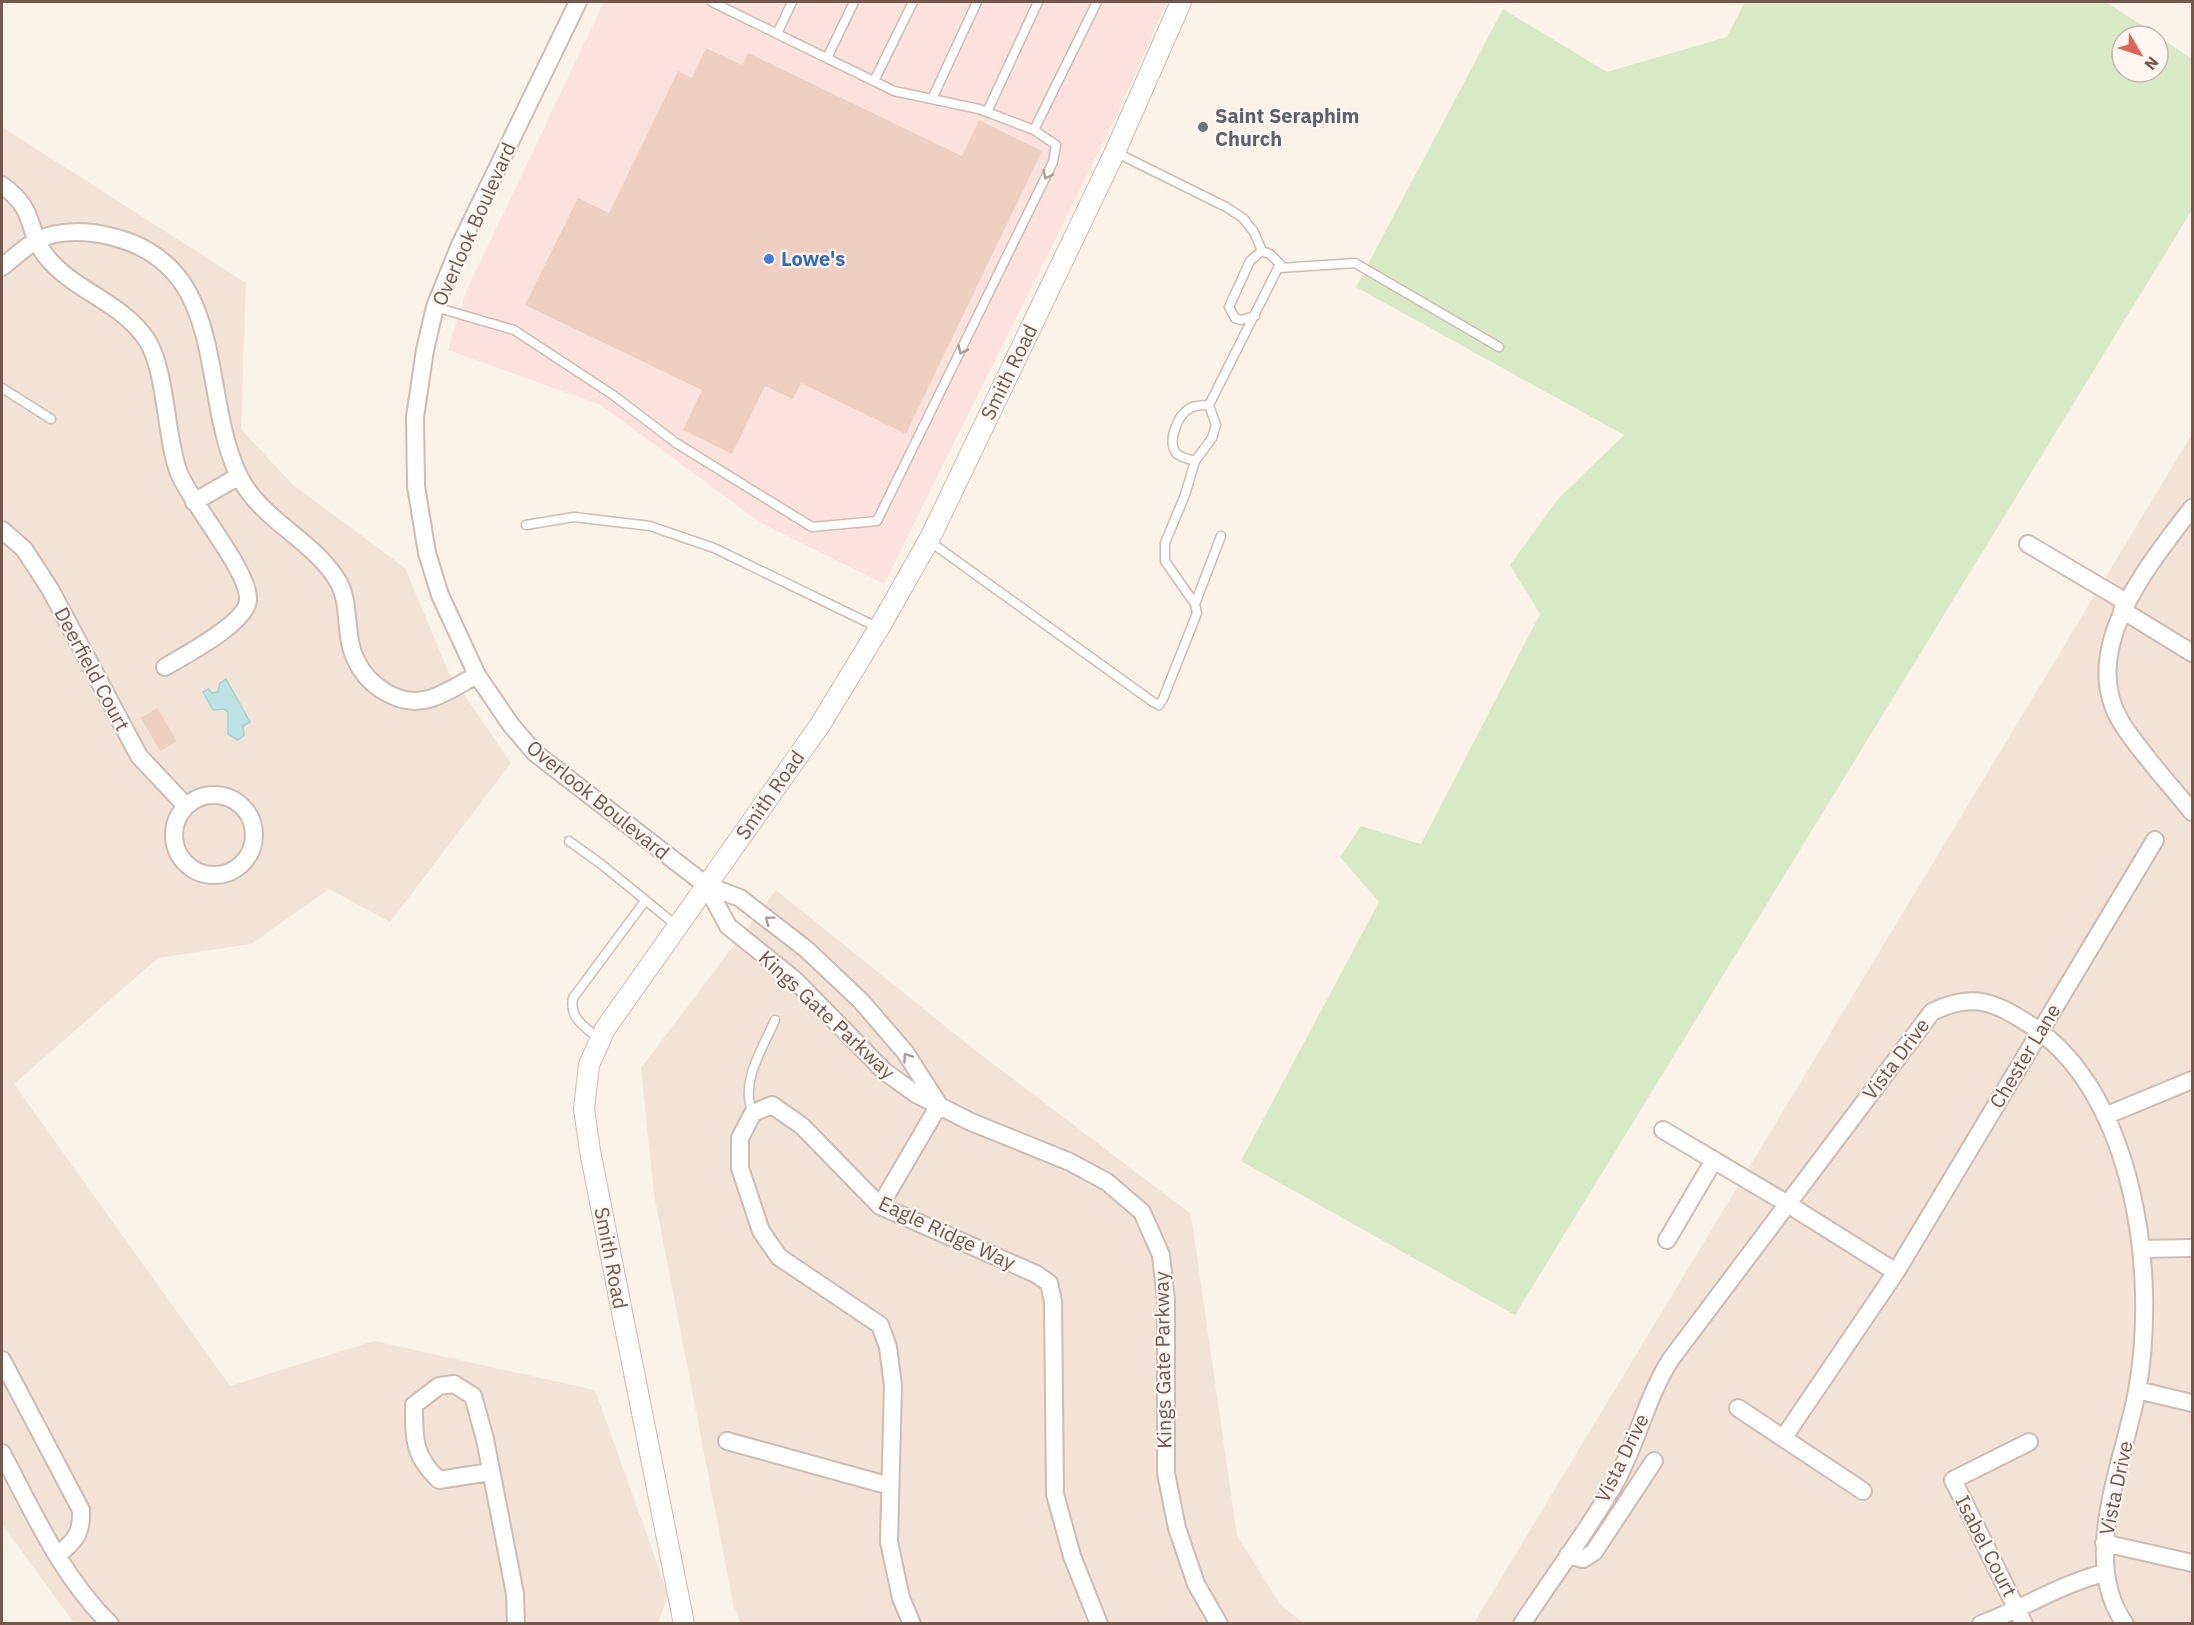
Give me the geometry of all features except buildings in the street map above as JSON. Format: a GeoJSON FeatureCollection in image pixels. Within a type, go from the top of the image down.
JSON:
{"type":"FeatureCollection","features":[{"type":"Feature","properties":{"kind":"street","name":"Overlook Boulevard"},"geometry":{"type":"LineString","coordinates":[[578,2],[460,245],[435,307],[417,395],[416,486],[427,553],[440,595],[477,675],[511,725],[535,753],[706,885]]}},
{"type":"Feature","properties":{"kind":"street","name":"Smith Road"},"geometry":{"type":"LineString","coordinates":[[684,1623],[590,1151],[584,1108],[589,1065],[601,1040],[677,926],[820,725],[929,540],[1115,152],[1181,2]]}},
{"type":"Feature","properties":{"kind":"street"},"geometry":{"type":"LineString","coordinates":[[2,185],[16,195],[30,215],[37,240],[46,257],[68,276],[131,319],[149,343],[178,471],[194,502],[246,583],[249,602],[239,620],[165,667]]}},
{"type":"Feature","properties":{"kind":"street"},"geometry":{"type":"LineString","coordinates":[[2,267],[37,240],[68,232],[103,234],[132,242],[162,261],[184,284],[202,320],[226,443],[239,476],[254,498],[278,524],[317,555],[339,584],[354,658],[375,686],[399,699],[431,699],[477,675]]}},
{"type":"Feature","properties":{"kind":"street"},"geometry":{"type":"LineString","coordinates":[[194,502],[239,476]]}},
{"type":"Feature","properties":{"kind":"street"},"geometry":{"type":"LineString","coordinates":[[2193,508],[2124,606],[2110,648],[2109,688],[2120,721],[2193,812]]}},
{"type":"Feature","properties":{"kind":"street","name":"Deerfield Court"},"geometry":{"type":"LineString","coordinates":[[2,530],[24,549],[50,589],[138,756],[186,806]]}},
{"type":"Feature","properties":{"kind":"street"},"geometry":{"type":"LineString","coordinates":[[2028,544],[2193,653]]}},
{"type":"Feature","properties":{"kind":"street"},"geometry":{"type":"LineString","coordinates":[[215,794],[230,798],[243,807],[252,820],[255,836],[251,851],[242,864],[228,873],[213,875],[198,872],[185,863],[176,849],[174,834],[177,819],[186,806],[200,797],[215,794]]}},
{"type":"Feature","properties":{"kind":"street","name":"Chester Lane"},"geometry":{"type":"LineString","coordinates":[[1784,1437],[1896,1272],[2155,840]]}},
{"type":"Feature","properties":{"kind":"street","name":"Kings Gate Parkway"},"geometry":{"type":"LineString","coordinates":[[706,885],[728,926],[795,980],[884,1071],[916,1094],[971,1122],[1070,1162],[1107,1182],[1142,1212],[1161,1255],[1166,1301],[1166,1473],[1177,1528],[1196,1584],[1219,1623]]}},
{"type":"Feature","properties":{"kind":"street","name":"Kings Gate Parkway"},"geometry":{"type":"LineString","coordinates":[[706,885],[740,898],[806,949],[861,1001],[890,1035],[939,1105]]}},
{"type":"Feature","properties":{"kind":"street","name":"Vista Drive"},"geometry":{"type":"LineString","coordinates":[[1522,1623],[1614,1484],[1637,1436],[1654,1386],[1671,1359],[1786,1203],[1932,1012],[1951,1003],[1985,1000],[2005,1009],[2040,1032],[2067,1057],[2086,1083],[2105,1116],[2129,1176],[2142,1249],[2144,1315],[2137,1390],[2104,1543],[2104,1573],[2117,1613],[2125,1623]]}},
{"type":"Feature","properties":{"kind":"street"},"geometry":{"type":"LineString","coordinates":[[2105,1116],[2193,1080]]}},
{"type":"Feature","properties":{"kind":"street","name":"Eagle Ridge Way"},"geometry":{"type":"LineString","coordinates":[[880,1206],[939,1105]]}},
{"type":"Feature","properties":{"kind":"street","name":"Eagle Ridge Way"},"geometry":{"type":"LineString","coordinates":[[753,1113],[772,1106],[802,1126],[880,1206],[1036,1275],[1049,1283],[1053,1301],[1055,1494],[1072,1556],[1099,1623]]}},
{"type":"Feature","properties":{"kind":"street"},"geometry":{"type":"LineString","coordinates":[[753,1113],[740,1138],[740,1168],[760,1231],[779,1257],[880,1325],[888,1347],[893,1386],[889,1542],[901,1598],[912,1623]]}},
{"type":"Feature","properties":{"kind":"street"},"geometry":{"type":"LineString","coordinates":[[1663,1130],[1896,1272]]}},
{"type":"Feature","properties":{"kind":"street"},"geometry":{"type":"LineString","coordinates":[[1667,1240],[1714,1160]]}},
{"type":"Feature","properties":{"kind":"street"},"geometry":{"type":"LineString","coordinates":[[2142,1249],[2193,1248]]}},
{"type":"Feature","properties":{"kind":"street"},"geometry":{"type":"LineString","coordinates":[[2,1360],[81,1510],[82,1528],[73,1544],[57,1555]]}},
{"type":"Feature","properties":{"kind":"street"},"geometry":{"type":"LineString","coordinates":[[490,1472],[439,1480],[424,1467],[414,1440],[414,1405],[439,1386],[454,1384],[473,1396],[485,1439],[515,1594],[516,1623]]}},
{"type":"Feature","properties":{"kind":"street"},"geometry":{"type":"LineString","coordinates":[[2137,1390],[2193,1403]]}},
{"type":"Feature","properties":{"kind":"street"},"geometry":{"type":"LineString","coordinates":[[1738,1408],[1863,1491]]}},
{"type":"Feature","properties":{"kind":"street"},"geometry":{"type":"LineString","coordinates":[[727,1441],[890,1486]]}},
{"type":"Feature","properties":{"kind":"street","name":"Isabel Court"},"geometry":{"type":"LineString","coordinates":[[2021,1617],[1953,1480],[2029,1442]]}},
{"type":"Feature","properties":{"kind":"street"},"geometry":{"type":"LineString","coordinates":[[2,1453],[57,1555],[89,1603],[110,1623]]}},
{"type":"Feature","properties":{"kind":"street"},"geometry":{"type":"LineString","coordinates":[[1568,1555],[1583,1559],[1594,1552],[1654,1461]]}},
{"type":"Feature","properties":{"kind":"street"},"geometry":{"type":"LineString","coordinates":[[2104,1543],[2193,1563]]}},
{"type":"Feature","properties":{"kind":"street"},"geometry":{"type":"LineString","coordinates":[[1981,1623],[2021,1617],[2074,1580],[2104,1573]]}},
{"type":"Feature","properties":{"kind":"lane"},"geometry":{"type":"LineString","coordinates":[[435,307],[514,330],[613,394],[675,443],[812,526],[877,522],[1053,162],[1056,145],[1034,130],[987,112],[894,91],[777,34],[731,6],[712,2]]}},
{"type":"Feature","properties":{"kind":"lane"},"geometry":{"type":"LineString","coordinates":[[777,34],[792,2]]}},
{"type":"Feature","properties":{"kind":"lane"},"geometry":{"type":"LineString","coordinates":[[827,58],[854,2]]}},
{"type":"Feature","properties":{"kind":"lane"},"geometry":{"type":"LineString","coordinates":[[874,81],[912,2]]}},
{"type":"Feature","properties":{"kind":"lane"},"geometry":{"type":"LineString","coordinates":[[932,99],[977,2]]}},
{"type":"Feature","properties":{"kind":"lane"},"geometry":{"type":"LineString","coordinates":[[987,112],[1038,2]]}},
{"type":"Feature","properties":{"kind":"lane"},"geometry":{"type":"LineString","coordinates":[[1034,130],[1097,2]]}},
{"type":"Feature","properties":{"kind":"lane"},"geometry":{"type":"LineString","coordinates":[[929,540],[1159,705],[1197,613],[1195,604],[1166,561],[1165,543],[1185,495],[1195,461],[1206,449],[1216,425],[1209,405],[1280,268],[1279,261],[1262,251],[1254,232],[1243,218],[1226,207],[1115,152]]}},
{"type":"Feature","properties":{"kind":"lane"},"geometry":{"type":"LineString","coordinates":[[1255,316],[1241,320],[1235,318],[1229,307],[1250,261],[1262,251]]}},
{"type":"Feature","properties":{"kind":"lane"},"geometry":{"type":"LineString","coordinates":[[1280,268],[1355,263],[1499,347]]}},
{"type":"Feature","properties":{"kind":"lane"},"geometry":{"type":"LineString","coordinates":[[2,388],[51,419]]}},
{"type":"Feature","properties":{"kind":"lane"},"geometry":{"type":"LineString","coordinates":[[1195,461],[1176,453],[1173,436],[1183,413],[1192,407],[1209,405]]}},
{"type":"Feature","properties":{"kind":"lane"},"geometry":{"type":"LineString","coordinates":[[526,525],[574,517],[651,526],[714,548],[879,628]]}},
{"type":"Feature","properties":{"kind":"lane"},"geometry":{"type":"LineString","coordinates":[[1195,604],[1221,536]]}},
{"type":"Feature","properties":{"kind":"lane"},"geometry":{"type":"LineString","coordinates":[[569,841],[677,926]]}},
{"type":"Feature","properties":{"kind":"lane"},"geometry":{"type":"LineString","coordinates":[[601,1040],[575,1018],[571,1007],[573,998],[645,901]]}},
{"type":"Feature","properties":{"kind":"lane"},"geometry":{"type":"LineString","coordinates":[[753,1113],[748,1102],[749,1081],[775,1020]]}},
{"type":"Feature","properties":{"kind":"shaded area"},"geometry":{"type":"Polygon","coordinates":[[[604,2],[1167,2],[1115,119],[884,584],[761,523],[601,405],[448,350],[466,292],[604,2]]]}},
{"type":"Feature","properties":{"kind":"shaded area"},"geometry":{"type":"Polygon","coordinates":[[[2,127],[246,283],[241,429],[292,484],[405,568],[449,673],[511,763],[390,922],[329,889],[251,944],[158,958],[14,1084],[230,1386],[374,1341],[595,1390],[668,1594],[658,1623],[74,1623],[2,1524],[2,127]]]}},
{"type":"Feature","properties":{"kind":"shaded area"},"geometry":{"type":"Polygon","coordinates":[[[2192,434],[2192,1623],[1474,1623],[2192,434]]]}},
{"type":"Feature","properties":{"kind":"shaded area"},"geometry":{"type":"Polygon","coordinates":[[[776,890],[971,1047],[1191,1214],[1237,1536],[1280,1604],[1303,1623],[740,1623],[733,1603],[654,1194],[641,1068],[776,890]]]}},
{"type":"Feature","properties":{"kind":"green space"},"geometry":{"type":"Polygon","coordinates":[[[1745,2],[2106,2],[2140,24],[2110,24],[2110,84],[2170,84],[2170,44],[2192,59],[2192,210],[1515,1315],[1241,1161],[1379,902],[1340,857],[1361,826],[1421,844],[1540,614],[1510,565],[1558,499],[1624,435],[1356,287],[1503,9],[1607,72],[1727,37],[1745,2]]]}},
{"type":"Feature","properties":{"kind":"water"},"geometry":{"type":"Polygon","coordinates":[[[226,679],[250,722],[243,726],[244,735],[238,740],[228,734],[228,712],[224,709],[213,710],[203,692],[208,689],[212,693],[218,692],[220,683],[226,679]]]}},
{"type":"Feature","properties":{"kind":"place","name":"Saint Seraphim Church"},"geometry":{"type":"Point","coordinates":[1203,127]}},
{"type":"Feature","properties":{"kind":"place","name":"Lowe's"},"geometry":{"type":"Point","coordinates":[769,259]}}]}
